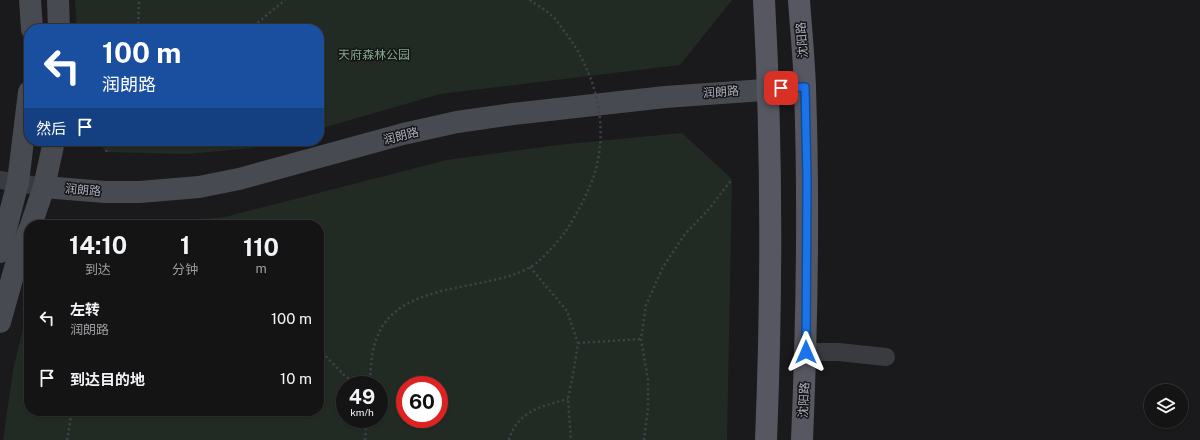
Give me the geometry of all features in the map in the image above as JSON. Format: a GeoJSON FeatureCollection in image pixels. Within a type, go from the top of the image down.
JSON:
{"type":"FeatureCollection","features":[{"type":"Feature","properties":{"kind":"main road"},"geometry":{"type":"LineString","coordinates":[[764,0],[769,89],[770,179],[766,440]]}},
{"type":"Feature","properties":{"kind":"main road","name":"沈阳路"},"geometry":{"type":"LineString","coordinates":[[799,0],[805,87],[807,180],[806,352],[802,440]]}},
{"type":"Feature","properties":{"kind":"street"},"geometry":{"type":"LineString","coordinates":[[30,0],[32,24]]}},
{"type":"Feature","properties":{"kind":"street"},"geometry":{"type":"LineString","coordinates":[[58,0],[60,24]]}},
{"type":"Feature","properties":{"kind":"street","name":"润朗路"},"geometry":{"type":"LineString","coordinates":[[9,181],[44,187],[105,192],[140,192],[199,187],[239,179],[403,134],[457,122],[665,96],[805,87]]}},
{"type":"Feature","properties":{"kind":"street"},"geometry":{"type":"LineString","coordinates":[[0,252],[9,181],[24,114]]}},
{"type":"Feature","properties":{"kind":"street"},"geometry":{"type":"LineString","coordinates":[[33,220],[44,187],[53,146]]}},
{"type":"Feature","properties":{"kind":"street"},"geometry":{"type":"LineString","coordinates":[[0,322],[15,268],[24,244]]}},
{"type":"Feature","properties":{"kind":"street"},"geometry":{"type":"LineString","coordinates":[[806,352],[838,352],[886,357]]}},
{"type":"Feature","properties":{"kind":"path"},"geometry":{"type":"LineString","coordinates":[[138,24],[139,0]]}},
{"type":"Feature","properties":{"kind":"path"},"geometry":{"type":"LineString","coordinates":[[256,24],[285,0]]}},
{"type":"Feature","properties":{"kind":"path"},"geometry":{"type":"LineString","coordinates":[[371,376],[375,342],[385,322],[400,308],[420,297],[505,277],[530,267],[566,232],[581,206],[591,183],[598,160],[602,131],[598,100],[586,66],[572,41],[553,16],[530,0]]}},
{"type":"Feature","properties":{"kind":"path"},"geometry":{"type":"LineString","coordinates":[[106,152],[108,146]]}},
{"type":"Feature","properties":{"kind":"path"},"geometry":{"type":"LineString","coordinates":[[644,440],[648,409],[648,380],[641,339],[646,305],[663,267],[685,234],[709,209],[732,179]]}},
{"type":"Feature","properties":{"kind":"path"},"geometry":{"type":"LineString","coordinates":[[530,267],[567,311],[578,343],[568,399],[571,440]]}},
{"type":"Feature","properties":{"kind":"path"},"geometry":{"type":"LineString","coordinates":[[578,343],[641,339]]}},
{"type":"Feature","properties":{"kind":"path"},"geometry":{"type":"LineString","coordinates":[[324,353],[345,376]]}},
{"type":"Feature","properties":{"kind":"path"},"geometry":{"type":"LineString","coordinates":[[509,440],[520,419],[532,410],[568,399]]}},
{"type":"Feature","properties":{"kind":"path"},"geometry":{"type":"LineString","coordinates":[[67,440],[71,416]]}},
{"type":"Feature","properties":{"kind":"path"},"geometry":{"type":"LineString","coordinates":[[365,440],[366,428]]}},
{"type":"Feature","properties":{"kind":"green space","name":"天府森林公园"},"geometry":{"type":"Polygon","coordinates":[[[75,0],[732,0],[680,65],[440,94],[324,128],[324,24],[77,24],[75,0]]]}},
{"type":"Feature","properties":{"kind":"green space"},"geometry":{"type":"Polygon","coordinates":[[[682,133],[732,179],[727,440],[3,440],[13,370],[24,325],[24,416],[324,416],[324,220],[196,220],[225,217],[447,160],[557,145],[682,133]]]}},
{"type":"Feature","properties":{"kind":"green space"},"geometry":{"type":"Polygon","coordinates":[[[102,146],[260,146],[253,148],[186,154],[106,152],[102,146]]]}},
{"type":"Feature","properties":{"kind":"route"},"geometry":{"type":"LineString","coordinates":[[781,88],[805,87],[807,180],[806,352]]}}]}
